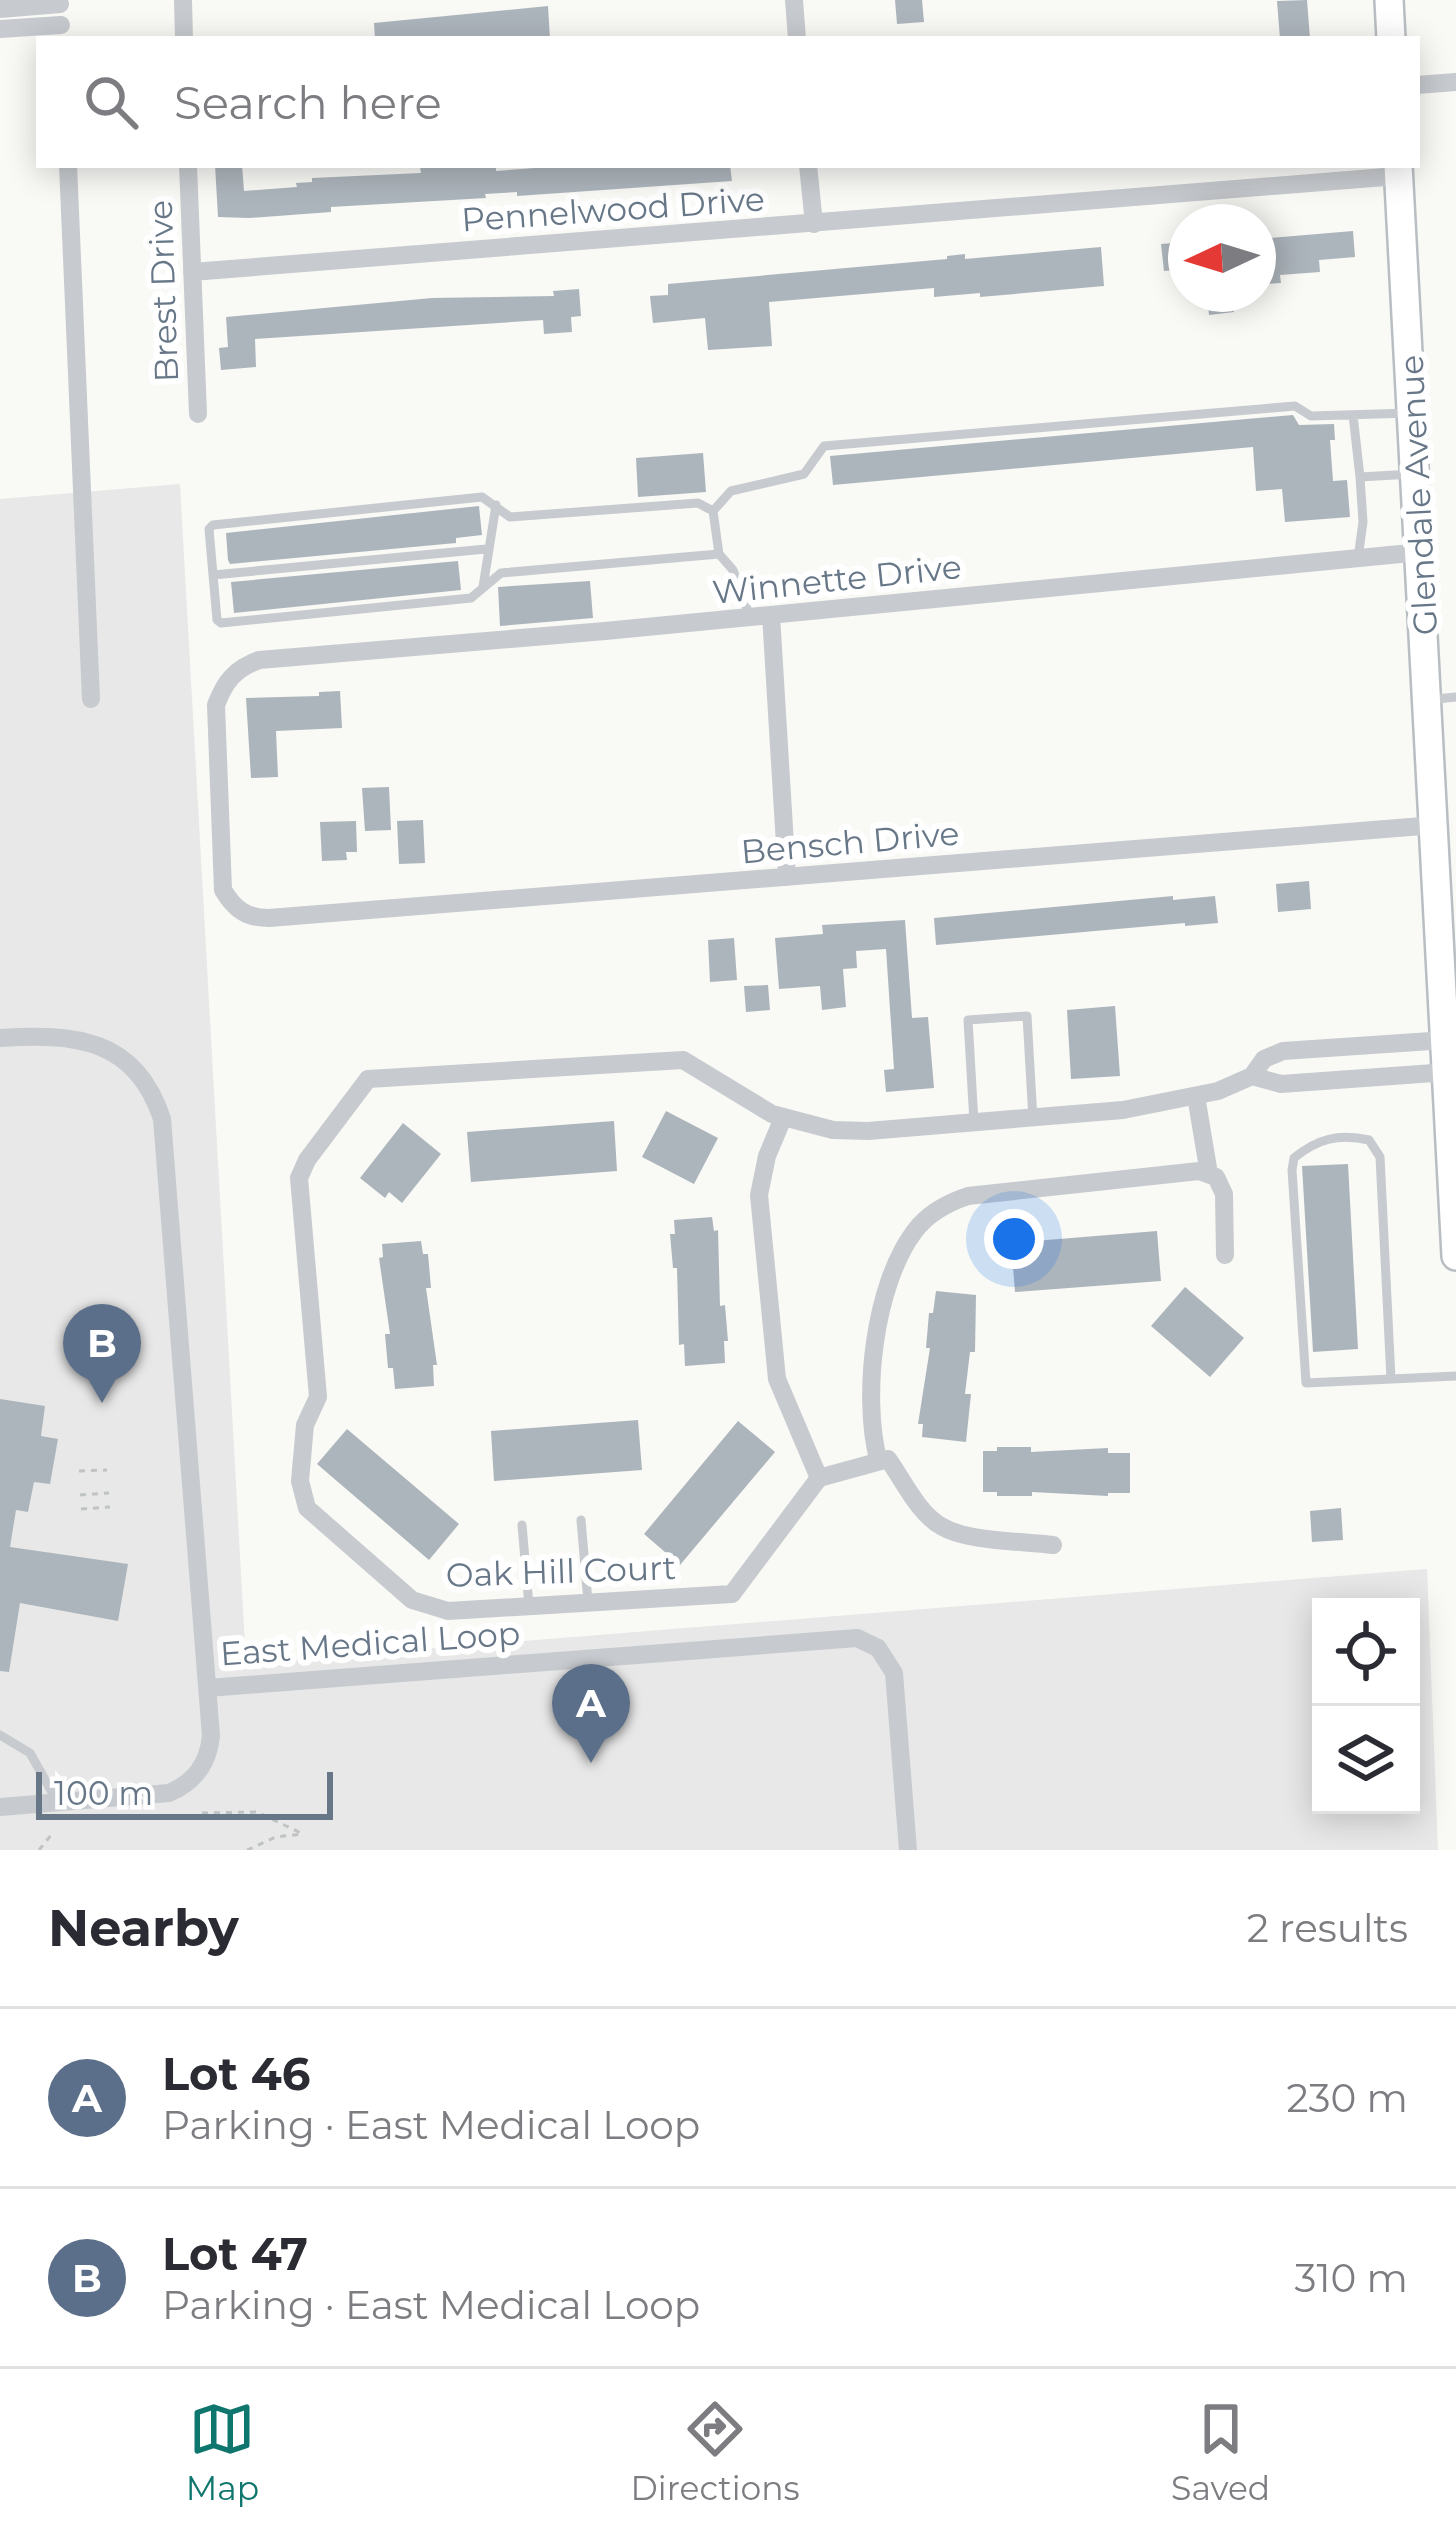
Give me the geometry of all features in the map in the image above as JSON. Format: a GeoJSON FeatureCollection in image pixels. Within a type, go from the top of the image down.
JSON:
{"type":"FeatureCollection","features":[{"type":"Feature","properties":{"kind":"main road"},"geometry":{"type":"LineString","coordinates":[[1389,0],[1391,36]]}},
{"type":"Feature","properties":{"kind":"main road","name":"Glendale Avenue"},"geometry":{"type":"LineString","coordinates":[[1398,170],[1421,552],[1442,699],[1435,825],[1451,1040],[1456,1256]]}},
{"type":"Feature","properties":{"kind":"street"},"geometry":{"type":"LineString","coordinates":[[183,0],[184,36]]}},
{"type":"Feature","properties":{"kind":"street"},"geometry":{"type":"LineString","coordinates":[[794,0],[797,36]]}},
{"type":"Feature","properties":{"kind":"street"},"geometry":{"type":"LineString","coordinates":[[0,8],[61,17]]}},
{"type":"Feature","properties":{"kind":"street"},"geometry":{"type":"LineString","coordinates":[[0,29],[61,17]]}},
{"type":"Feature","properties":{"kind":"street"},"geometry":{"type":"LineString","coordinates":[[1420,85],[1456,82]]}},
{"type":"Feature","properties":{"kind":"street"},"geometry":{"type":"LineString","coordinates":[[68,168],[91,699]]}},
{"type":"Feature","properties":{"kind":"street","name":"Brest Drive"},"geometry":{"type":"LineString","coordinates":[[188,168],[198,414]]}},
{"type":"Feature","properties":{"kind":"street"},"geometry":{"type":"LineString","coordinates":[[808,168],[814,224]]}},
{"type":"Feature","properties":{"kind":"street","name":"Pennelwood Drive"},"geometry":{"type":"LineString","coordinates":[[192,272],[814,224],[1398,170]]}},
{"type":"Feature","properties":{"kind":"street","name":"Winnette Drive"},"geometry":{"type":"LineString","coordinates":[[269,918],[245,914],[224,890],[215,724],[223,686],[244,665],[259,660],[1421,552]]}},
{"type":"Feature","properties":{"kind":"street"},"geometry":{"type":"LineString","coordinates":[[771,616],[787,877]]}},
{"type":"Feature","properties":{"kind":"street","name":"Bensch Drive"},"geometry":{"type":"LineString","coordinates":[[269,918],[1435,825]]}},
{"type":"Feature","properties":{"kind":"street","name":"East Medical Loop"},"geometry":{"type":"LineString","coordinates":[[0,1038],[61,1035],[94,1043],[131,1067],[160,1111],[208,1688],[857,1637],[883,1653],[894,1673],[908,1850]]}},
{"type":"Feature","properties":{"kind":"street","name":"Oak Hill Court"},"geometry":{"type":"LineString","coordinates":[[1252,1076],[1264,1059],[1283,1051],[1451,1040]]}},
{"type":"Feature","properties":{"kind":"street","name":"Oak Hill Court"},"geometry":{"type":"LineString","coordinates":[[819,1478],[732,1594],[588,1603],[448,1611],[412,1600],[308,1508],[300,1481],[301,1462],[305,1425],[318,1397],[299,1178],[368,1079],[683,1060],[783,1118],[833,1130],[868,1131],[1123,1110],[1196,1096],[1252,1076],[1281,1084],[1452,1072]]}},
{"type":"Feature","properties":{"kind":"street"},"geometry":{"type":"LineString","coordinates":[[1196,1096],[1209,1174]]}},
{"type":"Feature","properties":{"kind":"street"},"geometry":{"type":"LineString","coordinates":[[783,1118],[767,1156],[759,1195],[778,1379],[819,1478],[888,1459],[923,1510],[940,1526],[966,1535],[1053,1546]]}},
{"type":"Feature","properties":{"kind":"street"},"geometry":{"type":"LineString","coordinates":[[878,1459],[870,1426],[880,1315],[902,1251],[928,1217],[968,1196],[1199,1171],[1216,1177],[1224,1194],[1225,1255]]}},
{"type":"Feature","properties":{"kind":"street"},"geometry":{"type":"LineString","coordinates":[[0,1808],[154,1795],[184,1786],[208,1753],[208,1688]]}},
{"type":"Feature","properties":{"kind":"lane"},"geometry":{"type":"LineString","coordinates":[[750,617],[733,569],[719,554],[713,511],[730,491],[804,474],[824,446],[1295,406],[1311,416],[1413,413]]}},
{"type":"Feature","properties":{"kind":"lane"},"geometry":{"type":"LineString","coordinates":[[1353,415],[1363,522],[1358,558]]}},
{"type":"Feature","properties":{"kind":"lane"},"geometry":{"type":"LineString","coordinates":[[1360,477],[1417,473]]}},
{"type":"Feature","properties":{"kind":"lane"},"geometry":{"type":"LineString","coordinates":[[713,511],[698,503],[510,517],[482,496],[213,525],[209,530],[217,620],[471,598],[501,573],[719,554]]}},
{"type":"Feature","properties":{"kind":"lane"},"geometry":{"type":"LineString","coordinates":[[483,587],[496,505]]}},
{"type":"Feature","properties":{"kind":"lane"},"geometry":{"type":"LineString","coordinates":[[213,575],[486,549]]}},
{"type":"Feature","properties":{"kind":"lane"},"geometry":{"type":"LineString","coordinates":[[974,1124],[968,1020],[1028,1016],[1033,1119]]}},
{"type":"Feature","properties":{"kind":"lane"},"geometry":{"type":"LineString","coordinates":[[1390,1379],[1380,1157],[1369,1140],[1353,1136],[1321,1139],[1294,1158],[1292,1170],[1306,1383],[1456,1376]]}},
{"type":"Feature","properties":{"kind":"lane"},"geometry":{"type":"LineString","coordinates":[[581,1520],[588,1603]]}},
{"type":"Feature","properties":{"kind":"lane"},"geometry":{"type":"LineString","coordinates":[[522,1525],[529,1606]]}},
{"type":"Feature","properties":{"kind":"lane"},"geometry":{"type":"LineString","coordinates":[[0,1735],[30,1754],[58,1803]]}},
{"type":"Feature","properties":{"kind":"path"},"geometry":{"type":"LineString","coordinates":[[79,1471],[107,1470]]}},
{"type":"Feature","properties":{"kind":"path"},"geometry":{"type":"LineString","coordinates":[[80,1495],[109,1492]]}},
{"type":"Feature","properties":{"kind":"path"},"geometry":{"type":"LineString","coordinates":[[81,1509],[110,1507]]}},
{"type":"Feature","properties":{"kind":"path"},"geometry":{"type":"LineString","coordinates":[[202,1813],[257,1812],[303,1834],[247,1850]]}},
{"type":"Feature","properties":{"kind":"path"},"geometry":{"type":"LineString","coordinates":[[39,1850],[52,1834]]}},
{"type":"Feature","properties":{"kind":"shaded area"},"geometry":{"type":"Polygon","coordinates":[[[180,484],[246,1663],[1427,1569],[1438,1850],[0,1850],[0,499],[180,484]]]}},
{"type":"Feature","properties":{"kind":"building"},"geometry":{"type":"Polygon","coordinates":[[[895,0],[922,0],[924,22],[897,24],[895,0]]]}},
{"type":"Feature","properties":{"kind":"building"},"geometry":{"type":"Polygon","coordinates":[[[1307,0],[1310,36],[1280,36],[1277,1],[1307,0]]]}},
{"type":"Feature","properties":{"kind":"building"},"geometry":{"type":"Polygon","coordinates":[[[548,6],[550,36],[375,36],[374,23],[548,6]]]}},
{"type":"Feature","properties":{"kind":"building"},"geometry":{"type":"Polygon","coordinates":[[[215,168],[242,168],[244,191],[297,187],[296,183],[312,182],[312,178],[421,173],[420,168],[730,168],[732,181],[517,196],[517,192],[485,194],[486,198],[331,207],[331,212],[218,217],[215,168]]]}},
{"type":"Feature","properties":{"kind":"building"},"geometry":{"type":"Polygon","coordinates":[[[1353,231],[1355,257],[1319,260],[1320,272],[1280,275],[1281,283],[1276,283],[1276,237],[1353,231]]]}},
{"type":"Feature","properties":{"kind":"building"},"geometry":{"type":"Polygon","coordinates":[[[1168,243],[1168,271],[1164,271],[1161,244],[1168,243]]]}},
{"type":"Feature","properties":{"kind":"building"},"geometry":{"type":"Polygon","coordinates":[[[1101,247],[1104,286],[980,297],[980,293],[934,297],[934,288],[769,302],[772,346],[708,350],[705,318],[653,323],[650,296],[668,295],[668,284],[965,254],[965,259],[1101,247]]]}},
{"type":"Feature","properties":{"kind":"building"},"geometry":{"type":"Polygon","coordinates":[[[579,289],[581,316],[571,317],[572,332],[544,334],[543,320],[255,339],[256,367],[221,370],[219,348],[228,347],[226,317],[432,298],[554,296],[553,291],[579,289]]]}},
{"type":"Feature","properties":{"kind":"building"},"geometry":{"type":"Polygon","coordinates":[[[1293,415],[1299,425],[1334,424],[1335,440],[1330,440],[1333,481],[1347,480],[1350,517],[1285,522],[1282,489],[1256,491],[1253,447],[833,485],[830,456],[1293,415]]]}},
{"type":"Feature","properties":{"kind":"building"},"geometry":{"type":"Polygon","coordinates":[[[703,453],[706,492],[638,497],[636,458],[703,453]]]}},
{"type":"Feature","properties":{"kind":"building"},"geometry":{"type":"Polygon","coordinates":[[[479,506],[482,535],[456,538],[456,543],[230,564],[228,560],[226,533],[479,506]]]}},
{"type":"Feature","properties":{"kind":"building"},"geometry":{"type":"Polygon","coordinates":[[[458,561],[461,590],[234,613],[231,582],[458,561]]]}},
{"type":"Feature","properties":{"kind":"building"},"geometry":{"type":"Polygon","coordinates":[[[590,581],[593,618],[500,626],[498,587],[590,581]]]}},
{"type":"Feature","properties":{"kind":"building"},"geometry":{"type":"Polygon","coordinates":[[[340,691],[342,728],[276,731],[278,777],[251,778],[246,698],[340,691]]]}},
{"type":"Feature","properties":{"kind":"building"},"geometry":{"type":"Polygon","coordinates":[[[389,787],[391,830],[365,831],[362,788],[389,787]]]}},
{"type":"Feature","properties":{"kind":"building"},"geometry":{"type":"Polygon","coordinates":[[[423,820],[425,863],[399,864],[397,821],[423,820]]]}},
{"type":"Feature","properties":{"kind":"building"},"geometry":{"type":"Polygon","coordinates":[[[356,821],[357,852],[346,852],[347,860],[322,861],[320,822],[356,821]]]}},
{"type":"Feature","properties":{"kind":"building"},"geometry":{"type":"Polygon","coordinates":[[[1309,881],[1311,909],[1278,912],[1276,884],[1309,881]]]}},
{"type":"Feature","properties":{"kind":"building"},"geometry":{"type":"Polygon","coordinates":[[[1173,896],[1173,900],[1215,896],[1218,923],[936,945],[934,918],[1173,896]]]}},
{"type":"Feature","properties":{"kind":"building"},"geometry":{"type":"Polygon","coordinates":[[[905,920],[912,1018],[928,1017],[934,1088],[886,1092],[884,1070],[894,1069],[886,949],[856,951],[857,968],[843,969],[846,1007],[822,1010],[820,986],[779,989],[775,938],[823,934],[822,925],[905,920]]]}},
{"type":"Feature","properties":{"kind":"building"},"geometry":{"type":"Polygon","coordinates":[[[734,938],[737,980],[710,982],[708,940],[734,938]]]}},
{"type":"Feature","properties":{"kind":"building"},"geometry":{"type":"Polygon","coordinates":[[[768,985],[770,1010],[746,1012],[744,986],[768,985]]]}},
{"type":"Feature","properties":{"kind":"building"},"geometry":{"type":"Polygon","coordinates":[[[1115,1006],[1120,1076],[1071,1079],[1067,1010],[1115,1006]]]}},
{"type":"Feature","properties":{"kind":"building"},"geometry":{"type":"Polygon","coordinates":[[[666,1111],[718,1138],[694,1184],[642,1157],[666,1111]]]}},
{"type":"Feature","properties":{"kind":"building"},"geometry":{"type":"Polygon","coordinates":[[[614,1121],[617,1171],[471,1182],[467,1132],[614,1121]]]}},
{"type":"Feature","properties":{"kind":"building"},"geometry":{"type":"Polygon","coordinates":[[[403,1123],[441,1154],[402,1203],[389,1192],[385,1198],[360,1178],[403,1123]]]}},
{"type":"Feature","properties":{"kind":"building"},"geometry":{"type":"Polygon","coordinates":[[[1348,1164],[1358,1349],[1313,1352],[1302,1166],[1348,1164]]]}},
{"type":"Feature","properties":{"kind":"building"},"geometry":{"type":"Polygon","coordinates":[[[712,1217],[714,1231],[718,1230],[720,1306],[725,1305],[725,1363],[685,1366],[670,1234],[675,1234],[674,1220],[712,1217]]]}},
{"type":"Feature","properties":{"kind":"building"},"geometry":{"type":"Polygon","coordinates":[[[1157,1231],[1161,1281],[1015,1292],[1011,1243],[1157,1231]]]}},
{"type":"Feature","properties":{"kind":"building"},"geometry":{"type":"Polygon","coordinates":[[[421,1241],[423,1254],[428,1254],[431,1288],[426,1288],[437,1365],[433,1365],[434,1386],[395,1389],[393,1368],[388,1368],[385,1334],[390,1334],[379,1258],[383,1257],[382,1244],[421,1241]]]}},
{"type":"Feature","properties":{"kind":"building"},"geometry":{"type":"Polygon","coordinates":[[[1185,1287],[1244,1338],[1210,1377],[1151,1326],[1185,1287]]]}},
{"type":"Feature","properties":{"kind":"building"},"geometry":{"type":"Polygon","coordinates":[[[936,1291],[976,1295],[975,1352],[970,1352],[965,1394],[971,1394],[966,1442],[922,1437],[923,1424],[918,1424],[930,1348],[926,1348],[929,1313],[933,1313],[936,1291]]]}},
{"type":"Feature","properties":{"kind":"building"},"geometry":{"type":"Polygon","coordinates":[[[0,1399],[45,1406],[41,1436],[58,1439],[50,1484],[34,1482],[28,1512],[16,1510],[10,1547],[128,1564],[118,1621],[20,1603],[9,1672],[0,1671],[0,1399]]]}},
{"type":"Feature","properties":{"kind":"building"},"geometry":{"type":"Polygon","coordinates":[[[638,1420],[642,1470],[494,1481],[491,1431],[638,1420]]]}},
{"type":"Feature","properties":{"kind":"building"},"geometry":{"type":"Polygon","coordinates":[[[738,1421],[775,1452],[680,1565],[644,1534],[738,1421]]]}},
{"type":"Feature","properties":{"kind":"building"},"geometry":{"type":"Polygon","coordinates":[[[347,1429],[459,1524],[429,1560],[317,1464],[347,1429]]]}},
{"type":"Feature","properties":{"kind":"building"},"geometry":{"type":"Polygon","coordinates":[[[997,1447],[1031,1447],[1031,1452],[1108,1448],[1108,1453],[1130,1453],[1130,1493],[997,1496],[997,1492],[983,1492],[983,1451],[997,1451],[997,1447]]]}},
{"type":"Feature","properties":{"kind":"building"},"geometry":{"type":"Polygon","coordinates":[[[1341,1508],[1343,1540],[1312,1542],[1310,1511],[1341,1508]]]}},
{"type":"Feature","properties":{"kind":"place","name":"Lot 47"},"geometry":{"type":"Point","coordinates":[102,1403]}},
{"type":"Feature","properties":{"kind":"place","name":"Lot 46"},"geometry":{"type":"Point","coordinates":[591,1763]}}]}
